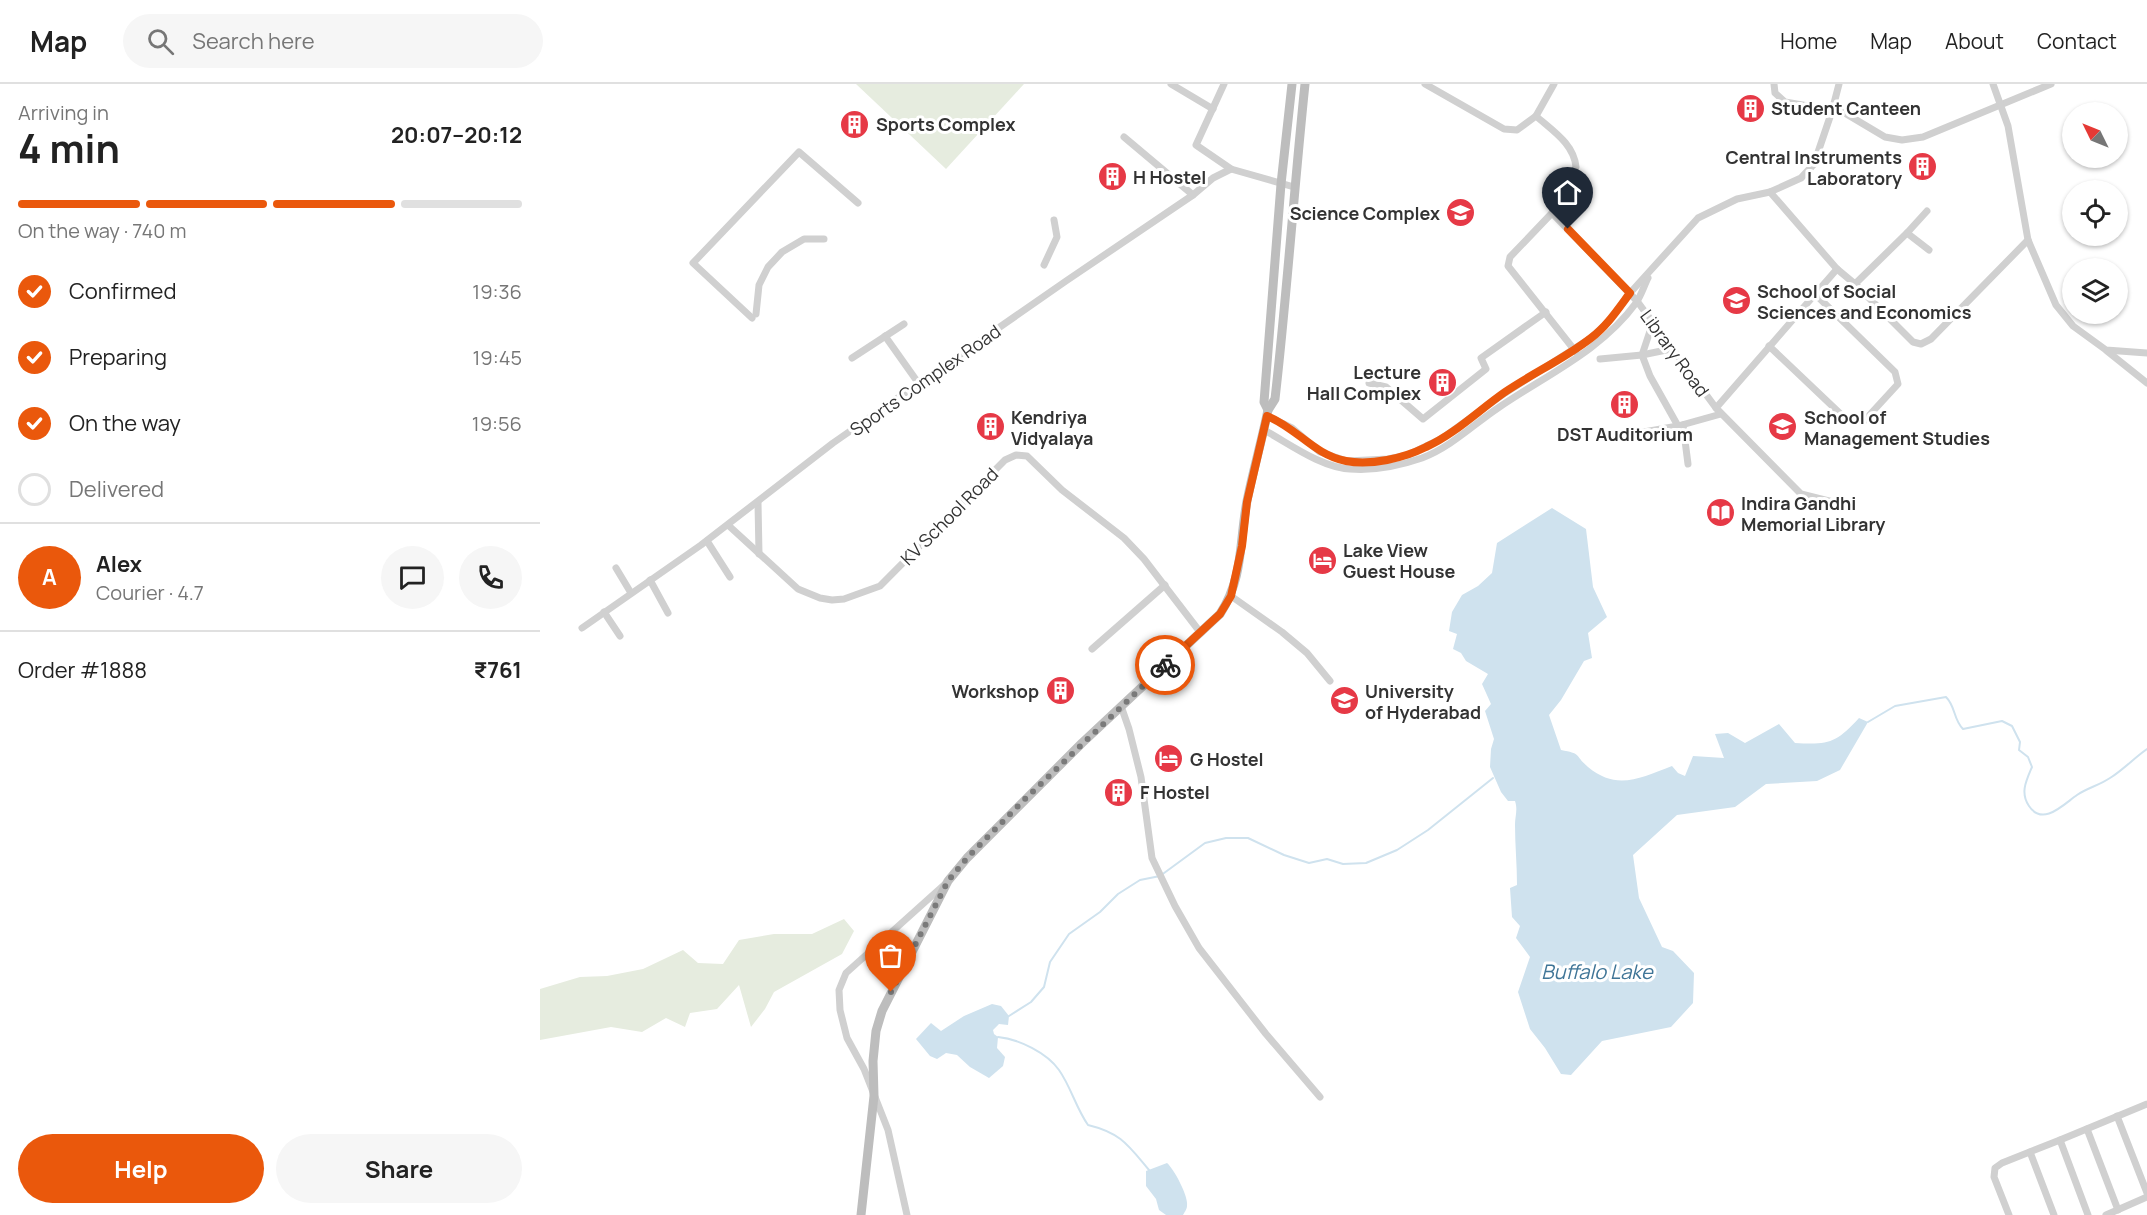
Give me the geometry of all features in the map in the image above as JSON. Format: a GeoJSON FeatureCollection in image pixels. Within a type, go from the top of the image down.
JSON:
{"type":"FeatureCollection","features":[{"type":"Feature","properties":{"kind":"street"},"geometry":{"type":"LineString","coordinates":[[1171,84],[1213,109]]}},
{"type":"Feature","properties":{"kind":"street"},"geometry":{"type":"LineString","coordinates":[[1224,84],[1196,145],[1232,169],[1294,187]]}},
{"type":"Feature","properties":{"kind":"street"},"geometry":{"type":"LineString","coordinates":[[1292,84],[1281,184],[1264,402],[1268,413],[1320,452],[1336,458],[1362,462],[1388,459],[1417,451],[1441,439],[1505,393],[1574,350],[1601,330],[1630,293],[1698,218],[1737,199],[1770,192],[1801,178],[1814,164],[1839,84]]}},
{"type":"Feature","properties":{"kind":"street"},"geometry":{"type":"LineString","coordinates":[[907,1215],[888,1130],[864,1069],[847,1038],[840,1010],[839,990],[846,973],[948,881],[967,858],[1018,806],[1220,614],[1231,596],[1242,546],[1247,502],[1268,413],[1275,399],[1290,261],[1294,187],[1305,84]]}},
{"type":"Feature","properties":{"kind":"street"},"geometry":{"type":"LineString","coordinates":[[1425,84],[1504,129],[1517,130],[1536,117],[1554,84]]}},
{"type":"Feature","properties":{"kind":"street"},"geometry":{"type":"LineString","coordinates":[[1774,84],[1775,93],[1785,102],[1843,112],[1885,136],[1902,140],[1923,137],[2051,84]]}},
{"type":"Feature","properties":{"kind":"street"},"geometry":{"type":"LineString","coordinates":[[1992,84],[2008,126],[2028,240],[2056,305],[2073,326],[2147,383]]}},
{"type":"Feature","properties":{"kind":"street"},"geometry":{"type":"LineString","coordinates":[[1536,117],[1569,146],[1576,167],[1552,213],[1510,257],[1508,266],[1579,357]]}},
{"type":"Feature","properties":{"kind":"street"},"geometry":{"type":"LineString","coordinates":[[1124,137],[1193,195]]}},
{"type":"Feature","properties":{"kind":"street"},"geometry":{"type":"LineString","coordinates":[[824,239],[804,239],[775,259],[759,285],[754,316],[693,263],[799,152],[858,203]]}},
{"type":"Feature","properties":{"kind":"street","name":"Sports Complex Road"},"geometry":{"type":"LineString","coordinates":[[582,628],[708,541],[833,443],[1193,195],[1213,178],[1232,169]]}},
{"type":"Feature","properties":{"kind":"street"},"geometry":{"type":"LineString","coordinates":[[1770,192],[1837,269],[1913,342],[1921,344],[1931,339],[2028,240]]}},
{"type":"Feature","properties":{"kind":"street"},"geometry":{"type":"LineString","coordinates":[[1855,284],[1927,211]]}},
{"type":"Feature","properties":{"kind":"street"},"geometry":{"type":"LineString","coordinates":[[1552,213],[1637,301],[1650,272]]}},
{"type":"Feature","properties":{"kind":"street"},"geometry":{"type":"LineString","coordinates":[[1044,265],[1057,237],[1054,220]]}},
{"type":"Feature","properties":{"kind":"street"},"geometry":{"type":"LineString","coordinates":[[1914,225],[1916,239]]}},
{"type":"Feature","properties":{"kind":"street"},"geometry":{"type":"LineString","coordinates":[[1907,233],[1929,250]]}},
{"type":"Feature","properties":{"kind":"street"},"geometry":{"type":"LineString","coordinates":[[1716,408],[1837,269]]}},
{"type":"Feature","properties":{"kind":"street"},"geometry":{"type":"LineString","coordinates":[[1769,346],[1848,421],[1864,421],[1891,392],[1898,384],[1895,372],[1816,295]]}},
{"type":"Feature","properties":{"kind":"street","name":"Library Road"},"geometry":{"type":"LineString","coordinates":[[1264,430],[1332,466],[1349,469],[1391,467],[1424,457],[1448,444],[1498,408],[1579,357],[1599,342],[1637,301],[1721,414],[1801,495],[1853,507]]}},
{"type":"Feature","properties":{"kind":"street"},"geometry":{"type":"LineString","coordinates":[[1369,383],[1386,387],[1423,419],[1486,369],[1481,358],[1546,312]]}},
{"type":"Feature","properties":{"kind":"street"},"geometry":{"type":"LineString","coordinates":[[1653,322],[1642,355],[1650,376],[1681,425],[1688,464]]}},
{"type":"Feature","properties":{"kind":"street"},"geometry":{"type":"LineString","coordinates":[[852,358],[904,324]]}},
{"type":"Feature","properties":{"kind":"street"},"geometry":{"type":"LineString","coordinates":[[885,336],[919,384]]}},
{"type":"Feature","properties":{"kind":"street"},"geometry":{"type":"LineString","coordinates":[[1600,359],[1642,355],[1671,349]]}},
{"type":"Feature","properties":{"kind":"street"},"geometry":{"type":"LineString","coordinates":[[2106,350],[2147,353]]}},
{"type":"Feature","properties":{"kind":"street"},"geometry":{"type":"LineString","coordinates":[[1621,436],[1681,425],[1721,414]]}},
{"type":"Feature","properties":{"kind":"street","name":"KV School Road"},"geometry":{"type":"LineString","coordinates":[[728,525],[789,582],[807,594],[832,600],[844,599],[873,590],[888,579],[1005,460],[1016,455],[1027,456],[1062,490],[1124,538],[1144,559],[1200,632]]}},
{"type":"Feature","properties":{"kind":"street"},"geometry":{"type":"LineString","coordinates":[[758,503],[759,554]]}},
{"type":"Feature","properties":{"kind":"street"},"geometry":{"type":"LineString","coordinates":[[708,541],[730,577]]}},
{"type":"Feature","properties":{"kind":"street"},"geometry":{"type":"LineString","coordinates":[[616,568],[631,593]]}},
{"type":"Feature","properties":{"kind":"street"},"geometry":{"type":"LineString","coordinates":[[650,580],[668,613]]}},
{"type":"Feature","properties":{"kind":"street"},"geometry":{"type":"LineString","coordinates":[[1092,649],[1165,585]]}},
{"type":"Feature","properties":{"kind":"street"},"geometry":{"type":"LineString","coordinates":[[1231,596],[1306,652],[1330,681]]}},
{"type":"Feature","properties":{"kind":"street"},"geometry":{"type":"LineString","coordinates":[[604,612],[620,636]]}},
{"type":"Feature","properties":{"kind":"street"},"geometry":{"type":"LineString","coordinates":[[1121,706],[1141,777],[1152,858],[1175,906],[1199,948],[1266,1034],[1320,1097]]}},
{"type":"Feature","properties":{"kind":"street"},"geometry":{"type":"LineString","coordinates":[[861,1215],[874,1096],[875,1041],[882,1011],[948,881]]}},
{"type":"Feature","properties":{"kind":"street"},"geometry":{"type":"LineString","coordinates":[[2009,1215],[1994,1177],[1995,1168],[2002,1163],[2147,1104]]}},
{"type":"Feature","properties":{"kind":"street"},"geometry":{"type":"LineString","coordinates":[[2106,1215],[2147,1195],[2117,1116]]}},
{"type":"Feature","properties":{"kind":"street"},"geometry":{"type":"LineString","coordinates":[[2087,1129],[2118,1210]]}},
{"type":"Feature","properties":{"kind":"street"},"geometry":{"type":"LineString","coordinates":[[2060,1140],[2088,1215]]}},
{"type":"Feature","properties":{"kind":"street"},"geometry":{"type":"LineString","coordinates":[[2030,1152],[2054,1215]]}},
{"type":"Feature","properties":{"kind":"shaded area"},"geometry":{"type":"Polygon","coordinates":[[[856,84],[1024,84],[946,169],[856,84]]]}},
{"type":"Feature","properties":{"kind":"shaded area"},"geometry":{"type":"Polygon","coordinates":[[[844,919],[854,931],[842,954],[774,992],[765,1009],[751,1027],[739,985],[717,1009],[690,1013],[685,1027],[666,1018],[642,1032],[611,1027],[540,1040],[540,989],[580,977],[607,976],[643,969],[683,950],[698,963],[723,964],[739,940],[774,934],[812,934],[844,919]]]}},
{"type":"Feature","properties":{"kind":"water","name":"Buffalo Lake"},"geometry":{"type":"Polygon","coordinates":[[[1552,508],[1586,529],[1593,587],[1607,617],[1588,633],[1592,658],[1584,661],[1561,700],[1549,715],[1561,750],[1576,754],[1588,767],[1609,779],[1639,778],[1672,766],[1678,773],[1685,776],[1693,756],[1724,758],[1715,734],[1728,733],[1745,743],[1779,724],[1795,743],[1824,743],[1844,733],[1859,718],[1868,722],[1840,770],[1817,781],[1766,784],[1735,807],[1677,815],[1633,855],[1639,898],[1662,947],[1673,951],[1694,973],[1693,1003],[1671,1027],[1602,1041],[1571,1075],[1561,1074],[1530,1029],[1518,992],[1530,957],[1516,938],[1520,926],[1512,917],[1510,888],[1517,885],[1516,804],[1515,801],[1508,801],[1501,792],[1490,767],[1494,739],[1485,711],[1491,704],[1482,684],[1488,674],[1466,661],[1461,653],[1453,649],[1457,634],[1449,631],[1452,612],[1462,595],[1478,586],[1492,573],[1497,543],[1552,508]]]}},
{"type":"Feature","properties":{"kind":"water"},"geometry":{"type":"Polygon","coordinates":[[[992,1004],[1001,1006],[1009,1016],[1008,1025],[999,1024],[993,1030],[998,1037],[997,1048],[1005,1057],[1003,1066],[989,1078],[970,1067],[957,1055],[946,1053],[937,1059],[930,1056],[916,1039],[931,1023],[941,1031],[964,1016],[992,1004]]]}},
{"type":"Feature","properties":{"kind":"water"},"geometry":{"type":"Polygon","coordinates":[[[1167,1163],[1186,1196],[1187,1207],[1183,1215],[1166,1215],[1159,1210],[1156,1199],[1146,1186],[1146,1171],[1167,1163]]]}},
{"type":"Feature","properties":{"kind":"waterway"},"geometry":{"type":"LineString","coordinates":[[1868,722],[1895,706],[1946,697],[1963,729],[2002,721],[2012,726],[2020,742],[2019,750],[2028,757],[2032,767],[2025,787],[2026,801],[2035,812],[2041,814],[2053,812],[2106,780],[2147,749]]}},
{"type":"Feature","properties":{"kind":"waterway"},"geometry":{"type":"LineString","coordinates":[[1009,1016],[1031,1002],[1044,987],[1050,962],[1069,934],[1100,912],[1118,894],[1140,880],[1160,876],[1205,843],[1226,838],[1248,838],[1284,855],[1309,863],[1327,859],[1343,864],[1366,863],[1397,850],[1428,830],[1493,778]]}},
{"type":"Feature","properties":{"kind":"waterway"},"geometry":{"type":"LineString","coordinates":[[998,1037],[1023,1044],[1054,1064],[1088,1125],[1108,1132],[1123,1141],[1149,1170]]}},
{"type":"Feature","properties":{"kind":"way so far"},"geometry":{"type":"LineString","coordinates":[[891,992],[948,881],[967,858],[1165,665]]}},
{"type":"Feature","properties":{"kind":"place","name":"Student Canteen"},"geometry":{"type":"Point","coordinates":[1750,108]}},
{"type":"Feature","properties":{"kind":"place","name":"Sports Complex"},"geometry":{"type":"Point","coordinates":[855,124]}},
{"type":"Feature","properties":{"kind":"place","name":"Central Instruments Laboratory"},"geometry":{"type":"Point","coordinates":[1923,167]}},
{"type":"Feature","properties":{"kind":"place","name":"H Hostel"},"geometry":{"type":"Point","coordinates":[1112,177]}},
{"type":"Feature","properties":{"kind":"place","name":"Science Complex"},"geometry":{"type":"Point","coordinates":[1461,213]}},
{"type":"Feature","properties":{"kind":"place","name":"School of Social Sciences and Economics"},"geometry":{"type":"Point","coordinates":[1736,301]}},
{"type":"Feature","properties":{"kind":"place","name":"Lecture Hall Complex"},"geometry":{"type":"Point","coordinates":[1442,382]}},
{"type":"Feature","properties":{"kind":"place","name":"DST Auditorium"},"geometry":{"type":"Point","coordinates":[1625,405]}},
{"type":"Feature","properties":{"kind":"place","name":"Kendriya Vidyalaya"},"geometry":{"type":"Point","coordinates":[990,427]}},
{"type":"Feature","properties":{"kind":"place","name":"School of Management Studies"},"geometry":{"type":"Point","coordinates":[1783,427]}},
{"type":"Feature","properties":{"kind":"place","name":"Indira Gandhi Memorial Library"},"geometry":{"type":"Point","coordinates":[1720,513]}},
{"type":"Feature","properties":{"kind":"place","name":"Lake View Guest House"},"geometry":{"type":"Point","coordinates":[1322,560]}},
{"type":"Feature","properties":{"kind":"place","name":"Workshop"},"geometry":{"type":"Point","coordinates":[1060,691]}},
{"type":"Feature","properties":{"kind":"place","name":"University of Hyderabad"},"geometry":{"type":"Point","coordinates":[1344,701]}},
{"type":"Feature","properties":{"kind":"place","name":"G Hostel"},"geometry":{"type":"Point","coordinates":[1169,759]}},
{"type":"Feature","properties":{"kind":"place","name":"F Hostel"},"geometry":{"type":"Point","coordinates":[1119,792]}},
{"type":"Feature","properties":{"kind":"route"},"geometry":{"type":"LineString","coordinates":[[1165,665],[1220,614],[1231,596],[1242,546],[1247,502],[1267,416],[1292,428],[1320,452],[1347,461],[1362,462],[1408,455],[1441,439],[1530,375],[1591,338],[1610,320],[1630,293],[1568,229]]}}]}
